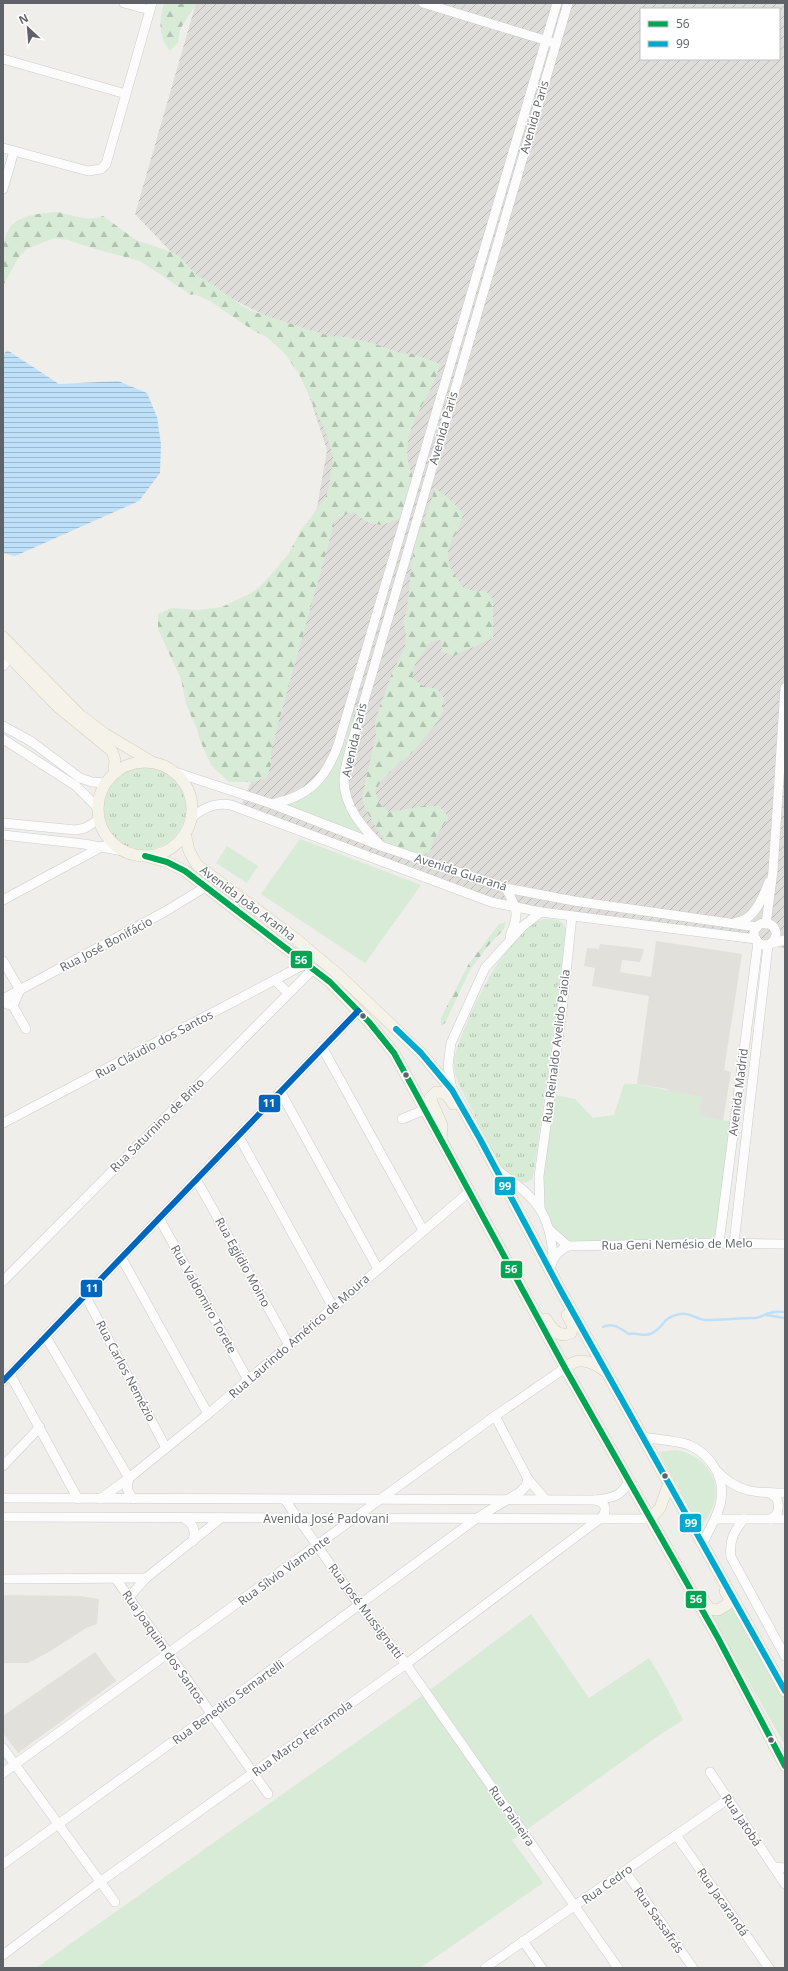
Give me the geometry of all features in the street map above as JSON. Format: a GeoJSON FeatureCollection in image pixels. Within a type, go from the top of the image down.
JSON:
{"type":"FeatureCollection","features":[{"type":"Feature","properties":{"kind":"main road"},"geometry":{"type":"LineString","coordinates":[[3,637],[81,716],[105,734],[152,762],[175,772],[184,782],[190,793],[192,806],[191,818],[185,833],[176,844],[165,852],[145,856],[134,855],[124,851],[108,839],[98,820],[97,807],[99,794],[105,783],[114,772],[132,763],[152,762]]}},
{"type":"Feature","properties":{"kind":"main road"},"geometry":{"type":"LineString","coordinates":[[5,658],[57,706],[112,751],[115,760],[114,772]]}},
{"type":"Feature","properties":{"kind":"main road","name":"Avenida João Aranha"},"geometry":{"type":"LineString","coordinates":[[185,833],[189,851],[197,865],[290,935],[340,976],[421,1053],[452,1090],[480,1139],[561,1291],[785,1691]]}},
{"type":"Feature","properties":{"kind":"main road","name":"Avenida João Aranha"},"geometry":{"type":"LineString","coordinates":[[145,856],[167,862],[207,886],[308,967],[330,982],[358,1011],[394,1053],[468,1193],[718,1638],[785,1766]]}},
{"type":"Feature","properties":{"kind":"main road"},"geometry":{"type":"LineString","coordinates":[[441,1142],[442,1125],[430,1098],[436,1092],[441,1092],[448,1095],[471,1134],[480,1139]]}},
{"type":"Feature","properties":{"kind":"main road"},"geometry":{"type":"LineString","coordinates":[[518,1281],[528,1286],[551,1329],[562,1335],[567,1335],[571,1333],[573,1326],[561,1301],[561,1291]]}},
{"type":"Feature","properties":{"kind":"main road"},"geometry":{"type":"LineString","coordinates":[[565,1368],[574,1362],[585,1361],[598,1366],[607,1372]]}},
{"type":"Feature","properties":{"kind":"main road"},"geometry":{"type":"LineString","coordinates":[[650,1519],[660,1508],[669,1483]]}},
{"type":"Feature","properties":{"kind":"main road"},"geometry":{"type":"LineString","coordinates":[[660,1537],[670,1540],[707,1606],[715,1611],[725,1608],[729,1602],[715,1572],[714,1564]]}},
{"type":"Feature","properties":{"kind":"street"},"geometry":{"type":"LineString","coordinates":[[3,148],[88,171],[101,169],[108,160],[151,6],[124,3]]}},
{"type":"Feature","properties":{"kind":"street"},"geometry":{"type":"LineString","coordinates":[[423,3],[556,43]]}},
{"type":"Feature","properties":{"kind":"street","name":"Avenida Paris"},"geometry":{"type":"LineString","coordinates":[[272,804],[296,797],[313,787],[325,773],[333,758],[557,3]]}},
{"type":"Feature","properties":{"kind":"street","name":"Avenida Paris"},"geometry":{"type":"LineString","coordinates":[[381,846],[365,829],[351,808],[346,794],[344,779],[360,711],[568,3]]}},
{"type":"Feature","properties":{"kind":"street"},"geometry":{"type":"LineString","coordinates":[[3,59],[126,94]]}},
{"type":"Feature","properties":{"kind":"street"},"geometry":{"type":"LineString","coordinates":[[3,189],[14,151]]}},
{"type":"Feature","properties":{"kind":"street"},"geometry":{"type":"LineString","coordinates":[[430,431],[442,434]]}},
{"type":"Feature","properties":{"kind":"street"},"geometry":{"type":"LineString","coordinates":[[766,924],[773,871],[785,688]]}},
{"type":"Feature","properties":{"kind":"street"},"geometry":{"type":"LineString","coordinates":[[3,726],[32,742],[80,778],[92,782],[105,783]]}},
{"type":"Feature","properties":{"kind":"street"},"geometry":{"type":"LineString","coordinates":[[3,739],[76,786],[97,807]]}},
{"type":"Feature","properties":{"kind":"street","name":"Avenida Guaraná"},"geometry":{"type":"LineString","coordinates":[[175,772],[272,804],[381,846],[506,888],[581,902],[757,927]]}},
{"type":"Feature","properties":{"kind":"street","name":"Avenida Guaraná"},"geometry":{"type":"LineString","coordinates":[[191,818],[201,810],[216,804],[231,805],[483,899],[515,908],[757,941]]}},
{"type":"Feature","properties":{"kind":"street"},"geometry":{"type":"LineString","coordinates":[[3,823],[76,830],[85,828],[98,820]]}},
{"type":"Feature","properties":{"kind":"street"},"geometry":{"type":"LineString","coordinates":[[3,835],[103,846],[124,851]]}},
{"type":"Feature","properties":{"kind":"street"},"geometry":{"type":"LineString","coordinates":[[3,900],[103,846]]}},
{"type":"Feature","properties":{"kind":"street"},"geometry":{"type":"LineString","coordinates":[[721,922],[740,922],[747,920],[766,889],[773,871]]}},
{"type":"Feature","properties":{"kind":"street","name":"Rua José Bonifácio"},"geometry":{"type":"LineString","coordinates":[[3,999],[166,911],[207,886]]}},
{"type":"Feature","properties":{"kind":"street"},"geometry":{"type":"LineString","coordinates":[[506,888],[515,908],[517,918],[507,942]]}},
{"type":"Feature","properties":{"kind":"street"},"geometry":{"type":"LineString","coordinates":[[452,1090],[448,1066],[451,1043],[485,968],[507,942],[528,921],[541,912]]}},
{"type":"Feature","properties":{"kind":"street","name":"Rua Reinaldo Avelido Paiola"},"geometry":{"type":"LineString","coordinates":[[540,1207],[539,1176],[562,1010],[572,916]]}},
{"type":"Feature","properties":{"kind":"street"},"geometry":{"type":"LineString","coordinates":[[785,934],[776,931],[770,925],[766,924],[757,927],[754,933],[757,941],[770,944],[785,940]]}},
{"type":"Feature","properties":{"kind":"street"},"geometry":{"type":"LineString","coordinates":[[770,944],[776,935],[776,931]]}},
{"type":"Feature","properties":{"kind":"street","name":"Avenida Madrid"},"geometry":{"type":"LineString","coordinates":[[720,1242],[757,941]]}},
{"type":"Feature","properties":{"kind":"street","name":"Avenida Madrid"},"geometry":{"type":"LineString","coordinates":[[734,1243],[770,944]]}},
{"type":"Feature","properties":{"kind":"street"},"geometry":{"type":"LineString","coordinates":[[3,961],[20,990],[13,1006]]}},
{"type":"Feature","properties":{"kind":"street","name":"Rua Cláudio dos Santos"},"geometry":{"type":"LineString","coordinates":[[3,1123],[275,980],[308,967]]}},
{"type":"Feature","properties":{"kind":"street","name":"Rua Saturnino de Brito"},"geometry":{"type":"LineString","coordinates":[[3,1281],[288,993],[308,967]]}},
{"type":"Feature","properties":{"kind":"street"},"geometry":{"type":"LineString","coordinates":[[275,980],[288,993]]}},
{"type":"Feature","properties":{"kind":"street"},"geometry":{"type":"LineString","coordinates":[[3,1003],[13,1006],[26,1029]]}},
{"type":"Feature","properties":{"kind":"street"},"geometry":{"type":"LineString","coordinates":[[3,1381],[358,1011]]}},
{"type":"Feature","properties":{"kind":"street"},"geometry":{"type":"LineString","coordinates":[[322,1048],[423,1230]]}},
{"type":"Feature","properties":{"kind":"street"},"geometry":{"type":"LineString","coordinates":[[280,1091],[378,1269]]}},
{"type":"Feature","properties":{"kind":"street"},"geometry":{"type":"LineString","coordinates":[[402,1119],[424,1110]]}},
{"type":"Feature","properties":{"kind":"street"},"geometry":{"type":"LineString","coordinates":[[238,1135],[333,1307]]}},
{"type":"Feature","properties":{"kind":"street"},"geometry":{"type":"LineString","coordinates":[[494,1167],[525,1190],[540,1207],[551,1231],[553,1257],[550,1269]]}},
{"type":"Feature","properties":{"kind":"street"},"geometry":{"type":"LineString","coordinates":[[525,1190],[539,1176]]}},
{"type":"Feature","properties":{"kind":"street","name":"Rua Egjídio Moino"},"geometry":{"type":"LineString","coordinates":[[196,1179],[289,1345]]}},
{"type":"Feature","properties":{"kind":"street","name":"Rua Laurindo Américo de Moura"},"geometry":{"type":"LineString","coordinates":[[100,1499],[129,1478],[208,1414],[468,1193]]}},
{"type":"Feature","properties":{"kind":"street","name":"Rua Valdomiro Torete"},"geometry":{"type":"LineString","coordinates":[[159,1218],[248,1380]]}},
{"type":"Feature","properties":{"kind":"street"},"geometry":{"type":"LineString","coordinates":[[551,1231],[568,1246],[560,1250],[553,1257]]}},
{"type":"Feature","properties":{"kind":"street","name":"Rua Geni Nemésio de Melo"},"geometry":{"type":"LineString","coordinates":[[568,1246],[720,1242],[785,1244]]}},
{"type":"Feature","properties":{"kind":"street"},"geometry":{"type":"LineString","coordinates":[[121,1257],[208,1414]]}},
{"type":"Feature","properties":{"kind":"street","name":"Rua Carlos Nemézio"},"geometry":{"type":"LineString","coordinates":[[85,1295],[166,1448]]}},
{"type":"Feature","properties":{"kind":"street"},"geometry":{"type":"LineString","coordinates":[[46,1337],[129,1478],[127,1489],[133,1499]]}},
{"type":"Feature","properties":{"kind":"street","name":"Rua Sílvio Viamonte"},"geometry":{"type":"LineString","coordinates":[[3,1773],[383,1499],[495,1416],[565,1368]]}},
{"type":"Feature","properties":{"kind":"street"},"geometry":{"type":"LineString","coordinates":[[10,1374],[78,1499]]}},
{"type":"Feature","properties":{"kind":"street"},"geometry":{"type":"LineString","coordinates":[[495,1416],[528,1479],[545,1500]]}},
{"type":"Feature","properties":{"kind":"street"},"geometry":{"type":"LineString","coordinates":[[3,1466],[40,1427]]}},
{"type":"Feature","properties":{"kind":"street"},"geometry":{"type":"LineString","coordinates":[[644,1437],[689,1445],[705,1456],[725,1478],[746,1491],[785,1493]]}},
{"type":"Feature","properties":{"kind":"street"},"geometry":{"type":"LineString","coordinates":[[703,1543],[715,1519],[721,1501],[722,1489],[715,1468]]}},
{"type":"Feature","properties":{"kind":"street","name":"Rua Benedito Semartelli"},"geometry":{"type":"LineString","coordinates":[[3,1864],[59,1825],[477,1518],[507,1498],[520,1492],[526,1486],[528,1479]]}},
{"type":"Feature","properties":{"kind":"street","name":"Avenida José Padovani"},"geometry":{"type":"LineString","coordinates":[[3,1498],[284,1500],[507,1498],[595,1500],[617,1496],[624,1491],[629,1481]]}},
{"type":"Feature","properties":{"kind":"street"},"geometry":{"type":"LineString","coordinates":[[768,1493],[777,1498],[779,1503],[777,1514],[770,1519]]}},
{"type":"Feature","properties":{"kind":"street","name":"Rua José Mussignatti"},"geometry":{"type":"LineString","coordinates":[[284,1500],[299,1518],[359,1605],[406,1664]]}},
{"type":"Feature","properties":{"kind":"street"},"geometry":{"type":"LineString","coordinates":[[595,1500],[600,1501],[606,1508],[605,1513],[598,1519]]}},
{"type":"Feature","properties":{"kind":"street","name":"Avenida José Padovani"},"geometry":{"type":"LineString","coordinates":[[3,1517],[650,1519]]}},
{"type":"Feature","properties":{"kind":"street"},"geometry":{"type":"LineString","coordinates":[[184,1518],[190,1522],[194,1529],[192,1541]]}},
{"type":"Feature","properties":{"kind":"street"},"geometry":{"type":"LineString","coordinates":[[130,1596],[146,1578],[222,1518]]}},
{"type":"Feature","properties":{"kind":"street"},"geometry":{"type":"LineString","coordinates":[[443,1518],[450,1527],[451,1537]]}},
{"type":"Feature","properties":{"kind":"street","name":"Rua Marco Ferramola"},"geometry":{"type":"LineString","coordinates":[[3,1954],[100,1882],[406,1664],[598,1519]]}},
{"type":"Feature","properties":{"kind":"street"},"geometry":{"type":"LineString","coordinates":[[715,1519],[785,1519]]}},
{"type":"Feature","properties":{"kind":"street"},"geometry":{"type":"LineString","coordinates":[[744,1519],[734,1531],[731,1557],[785,1656]]}},
{"type":"Feature","properties":{"kind":"street"},"geometry":{"type":"LineString","coordinates":[[3,1579],[146,1578]]}},
{"type":"Feature","properties":{"kind":"street","name":"Rua Joaquim dos Santos"},"geometry":{"type":"LineString","coordinates":[[116,1579],[130,1596],[168,1655],[268,1794]]}},
{"type":"Feature","properties":{"kind":"street","name":"Rua Paineira"},"geometry":{"type":"LineString","coordinates":[[406,1664],[618,1968]]}},
{"type":"Feature","properties":{"kind":"street"},"geometry":{"type":"LineString","coordinates":[[3,1748],[115,1902]]}},
{"type":"Feature","properties":{"kind":"street","name":"Rua Jatobá"},"geometry":{"type":"LineString","coordinates":[[710,1772],[785,1884]]}},
{"type":"Feature","properties":{"kind":"street","name":"Rua Cedro"},"geometry":{"type":"LineString","coordinates":[[485,1968],[728,1799]]}},
{"type":"Feature","properties":{"kind":"street","name":"Rua Jacarandá"},"geometry":{"type":"LineString","coordinates":[[676,1835],[769,1968]]}},
{"type":"Feature","properties":{"kind":"street"},"geometry":{"type":"LineString","coordinates":[[774,1867],[785,1868]]}},
{"type":"Feature","properties":{"kind":"street","name":"Rua Sassafrás"},"geometry":{"type":"LineString","coordinates":[[625,1871],[693,1968]]}},
{"type":"Feature","properties":{"kind":"street"},"geometry":{"type":"LineString","coordinates":[[523,1942],[542,1968]]}},
{"type":"Feature","properties":{"kind":"shaded area"},"geometry":{"type":"Polygon","coordinates":[[[196,3],[785,3],[785,948],[541,915],[503,905],[242,804],[283,703],[327,450],[286,326],[236,301],[190,272],[135,214],[196,3]]]}},
{"type":"Feature","properties":{"kind":"shaded area"},"geometry":{"type":"Polygon","coordinates":[[[656,941],[742,954],[724,1070],[731,1072],[723,1121],[699,1116],[690,1097],[669,1092],[667,1089],[637,1084],[649,996],[592,986],[595,968],[584,966],[587,948],[599,949],[600,944],[644,949],[640,962],[622,960],[620,972],[651,977],[656,941]]]}},
{"type":"Feature","properties":{"kind":"shaded area"},"geometry":{"type":"Polygon","coordinates":[[[3,1595],[80,1596],[99,1599],[97,1624],[86,1628],[49,1652],[28,1663],[3,1663],[3,1595]]]}},
{"type":"Feature","properties":{"kind":"shaded area"},"geometry":{"type":"Polygon","coordinates":[[[95,1652],[116,1681],[18,1753],[3,1733],[3,1716],[95,1652]]]}},
{"type":"Feature","properties":{"kind":"green space"},"geometry":{"type":"Polygon","coordinates":[[[164,3],[197,3],[180,29],[178,42],[170,51],[163,39],[161,28],[161,16],[164,3]]]}},
{"type":"Feature","properties":{"kind":"green space"},"geometry":{"type":"Polygon","coordinates":[[[57,212],[86,218],[98,218],[103,216],[136,240],[174,253],[182,259],[198,276],[211,283],[242,306],[255,312],[329,336],[347,337],[375,344],[400,353],[413,354],[440,364],[429,393],[410,433],[407,447],[408,462],[414,479],[400,518],[387,523],[376,524],[365,521],[354,512],[343,515],[333,522],[334,524],[278,724],[271,752],[271,764],[267,777],[255,782],[229,782],[211,765],[186,704],[181,679],[158,629],[158,614],[171,608],[199,610],[222,607],[251,593],[261,586],[287,556],[302,529],[325,498],[329,486],[333,457],[325,430],[299,374],[285,354],[267,337],[254,331],[210,301],[194,294],[191,295],[140,261],[68,240],[54,238],[27,249],[18,258],[3,286],[3,251],[5,239],[9,230],[15,222],[25,217],[57,212]]]}},
{"type":"Feature","properties":{"kind":"green space"},"geometry":{"type":"Polygon","coordinates":[[[435,488],[452,501],[463,514],[459,528],[452,539],[448,551],[449,565],[462,587],[474,591],[486,591],[493,600],[493,638],[454,656],[442,652],[441,640],[430,642],[415,664],[412,678],[423,686],[437,689],[444,698],[443,712],[434,726],[410,755],[399,763],[382,780],[375,791],[380,804],[389,812],[424,806],[439,806],[449,817],[434,839],[430,851],[419,859],[407,861],[396,854],[381,836],[365,808],[362,797],[376,735],[375,723],[379,709],[392,673],[405,647],[406,634],[403,622],[407,610],[415,541],[435,488]]]}},
{"type":"Feature","properties":{"kind":"green space"},"geometry":{"type":"Polygon","coordinates":[[[350,715],[356,718],[342,780],[367,836],[286,805],[302,799],[314,791],[331,770],[341,745],[350,715]]]}},
{"type":"Feature","properties":{"kind":"green space"},"geometry":{"type":"Polygon","coordinates":[[[144,766],[160,769],[174,778],[183,792],[186,808],[183,824],[174,838],[160,847],[144,850],[128,847],[114,838],[105,824],[102,808],[105,792],[114,778],[128,769],[144,766]]]}},
{"type":"Feature","properties":{"kind":"green space"},"geometry":{"type":"Polygon","coordinates":[[[300,839],[421,885],[365,963],[261,894],[300,839]]]}},
{"type":"Feature","properties":{"kind":"green space"},"geometry":{"type":"Polygon","coordinates":[[[227,846],[258,866],[247,883],[216,863],[227,846]]]}},
{"type":"Feature","properties":{"kind":"green space"},"geometry":{"type":"Polygon","coordinates":[[[543,919],[559,920],[566,928],[567,933],[533,1178],[528,1182],[523,1183],[501,1168],[458,1082],[454,1061],[455,1054],[476,1002],[495,968],[518,938],[530,926],[543,919]]]}},
{"type":"Feature","properties":{"kind":"green space"},"geometry":{"type":"Polygon","coordinates":[[[506,922],[504,929],[488,946],[470,970],[445,1023],[441,1026],[441,1018],[468,965],[499,924],[506,922]]]}},
{"type":"Feature","properties":{"kind":"green space"},"geometry":{"type":"Polygon","coordinates":[[[624,1084],[637,1084],[701,1097],[700,1116],[734,1122],[719,1243],[568,1246],[551,1231],[540,1207],[550,1094],[575,1099],[593,1118],[614,1115],[624,1084]]]}},
{"type":"Feature","properties":{"kind":"green space"},"geometry":{"type":"Polygon","coordinates":[[[675,1450],[685,1452],[702,1463],[709,1470],[716,1488],[712,1509],[704,1522],[699,1525],[659,1452],[675,1450]]]}},
{"type":"Feature","properties":{"kind":"green space"},"geometry":{"type":"Polygon","coordinates":[[[731,1605],[785,1699],[785,1745],[710,1614],[731,1605]]]}},
{"type":"Feature","properties":{"kind":"green space"},"geometry":{"type":"Polygon","coordinates":[[[531,1614],[589,1698],[649,1658],[667,1688],[683,1720],[658,1736],[512,1840],[543,1883],[420,1968],[36,1968],[426,1693],[531,1614]]]}},
{"type":"Feature","properties":{"kind":"water"},"geometry":{"type":"Polygon","coordinates":[[[7,350],[59,384],[118,381],[147,393],[157,417],[161,444],[160,473],[139,501],[15,556],[3,553],[3,355],[7,350]]]}},
{"type":"Feature","properties":{"kind":"waterway"},"geometry":{"type":"LineString","coordinates":[[603,1327],[610,1325],[620,1328],[629,1334],[647,1335],[655,1332],[669,1318],[680,1314],[687,1314],[703,1320],[712,1320],[757,1318],[772,1312],[785,1312]]}},
{"type":"Feature","properties":{"kind":"waterway"},"geometry":{"type":"LineString","coordinates":[[766,1315],[785,1318]]}},
{"type":"Feature","properties":{"kind":"transit line","name":"56"},"geometry":{"type":"LineString","coordinates":[[145,856],[167,862],[185,871],[330,982],[369,1022],[394,1053],[565,1368],[718,1638],[785,1766]]}},
{"type":"Feature","properties":{"kind":"transit line","name":"11"},"geometry":{"type":"LineString","coordinates":[[3,1381],[358,1011]]}},
{"type":"Feature","properties":{"kind":"transit line","name":"99"},"geometry":{"type":"LineString","coordinates":[[396,1029],[421,1053],[452,1090],[480,1139],[561,1291],[785,1691]]}}]}
